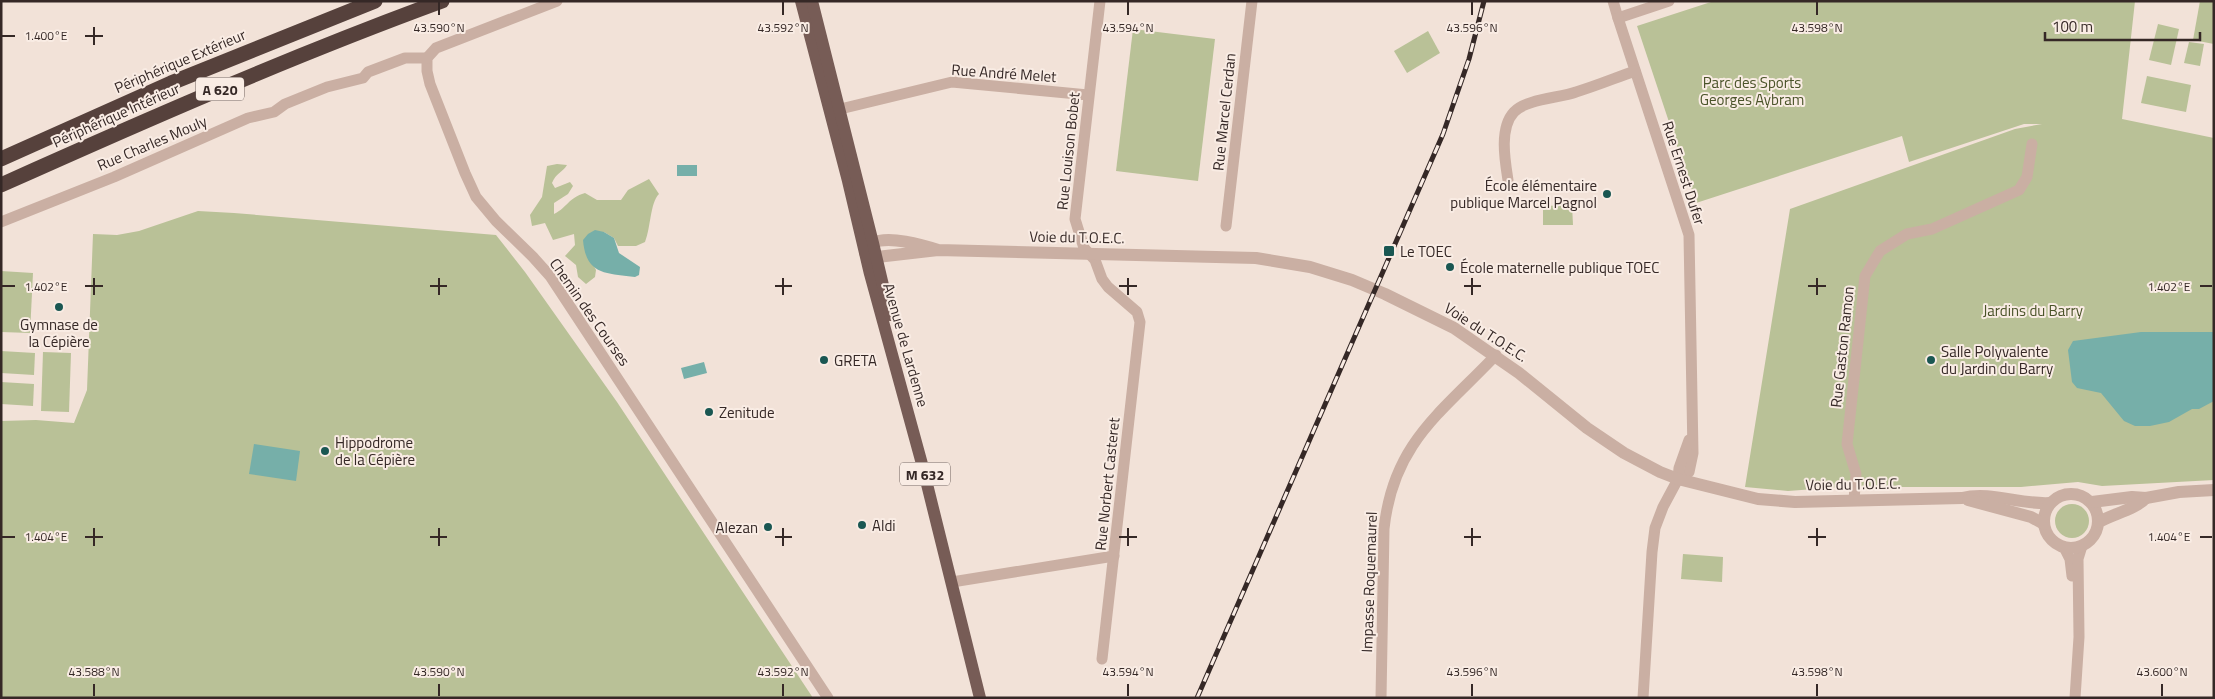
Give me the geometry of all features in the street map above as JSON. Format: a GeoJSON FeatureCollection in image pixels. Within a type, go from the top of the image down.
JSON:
{"type":"FeatureCollection","features":[{"type":"Feature","properties":{"kind":"highway","name":"Périphérique Extérieur"},"geometry":{"type":"LineString","coordinates":[[1,159],[171,83],[375,1]]}},
{"type":"Feature","properties":{"kind":"highway","name":"Périphérique Intérieur"},"geometry":{"type":"LineString","coordinates":[[1,185],[175,107],[306,53],[442,1]]}},
{"type":"Feature","properties":{"kind":"main road","name":"Avenue de Lardenne"},"geometry":{"type":"LineString","coordinates":[[802,1],[872,251],[922,464],[987,698]]}},
{"type":"Feature","properties":{"kind":"main road","name":"Avenue de Lardenne"},"geometry":{"type":"LineString","coordinates":[[812,1],[834,110]]}},
{"type":"Feature","properties":{"kind":"main road","name":"Avenue de Lardenne"},"geometry":{"type":"LineString","coordinates":[[955,581],[980,698]]}},
{"type":"Feature","properties":{"kind":"street"},"geometry":{"type":"LineString","coordinates":[[427,58],[436,48],[557,1]]}},
{"type":"Feature","properties":{"kind":"street","name":"Rue Louison Bobet"},"geometry":{"type":"LineString","coordinates":[[1100,1],[1075,219],[1084,248],[1095,260],[1108,288],[1138,312]]}},
{"type":"Feature","properties":{"kind":"street","name":"Rue Marcel Cerdan"},"geometry":{"type":"LineString","coordinates":[[1226,226],[1252,1]]}},
{"type":"Feature","properties":{"kind":"street","name":"Rue Ernest Dufer"},"geometry":{"type":"LineString","coordinates":[[1613,1],[1689,235],[1691,432],[1693,453],[1689,472],[1678,479]]}},
{"type":"Feature","properties":{"kind":"street"},"geometry":{"type":"LineString","coordinates":[[1618,18],[1669,1]]}},
{"type":"Feature","properties":{"kind":"street","name":"Rue Charles Mouly"},"geometry":{"type":"LineString","coordinates":[[1,222],[114,177],[248,118],[274,112],[285,104],[327,87],[362,78],[368,72],[405,58],[427,58]]}},
{"type":"Feature","properties":{"kind":"street","name":"Chemin des Courses"},"geometry":{"type":"LineString","coordinates":[[427,58],[430,84],[476,197],[496,221],[550,276],[828,698]]}},
{"type":"Feature","properties":{"kind":"street"},"geometry":{"type":"LineString","coordinates":[[1508,180],[1505,165],[1505,129],[1514,112],[1527,104],[1573,93],[1635,71]]}},
{"type":"Feature","properties":{"kind":"street","name":"Rue André Melet"},"geometry":{"type":"LineString","coordinates":[[834,110],[952,82],[1088,95]]}},
{"type":"Feature","properties":{"kind":"street","name":"Rue Gaston Ramon"},"geometry":{"type":"LineString","coordinates":[[1854,500],[1856,474],[1847,444],[1865,276],[1880,250],[1908,234],[1932,229],[2019,190],[2026,177],[2032,144]]}},
{"type":"Feature","properties":{"kind":"street","name":"Voie du T.O.E.C."},"geometry":{"type":"LineString","coordinates":[[872,251],[938,250],[1256,258],[1310,267],[1352,280],[1420,310],[1454,328],[1496,355],[1587,428],[1624,453],[1678,479],[1758,499],[1795,502],[1962,498],[1973,495],[2035,504],[2050,503]]}},
{"type":"Feature","properties":{"kind":"street","name":"Rue Norbert Casteret"},"geometry":{"type":"LineString","coordinates":[[1102,659],[1140,322],[1138,312]]}},
{"type":"Feature","properties":{"kind":"street","name":"Impasse Roquemaurel"},"geometry":{"type":"LineString","coordinates":[[1381,698],[1384,529],[1387,502],[1395,476],[1404,456],[1437,414],[1496,355]]}},
{"type":"Feature","properties":{"kind":"street"},"geometry":{"type":"LineString","coordinates":[[1643,698],[1655,528],[1663,507],[1678,479]]}},
{"type":"Feature","properties":{"kind":"street"},"geometry":{"type":"LineString","coordinates":[[2092,502],[2214,490]]}},
{"type":"Feature","properties":{"kind":"street"},"geometry":{"type":"LineString","coordinates":[[2076,493],[2085,496],[2092,502],[2099,522],[2094,536],[2082,546],[2073,548],[2064,547],[2050,538],[2044,524],[2044,516],[2050,503],[2057,497],[2076,493]]}},
{"type":"Feature","properties":{"kind":"street","name":"Voie du T.O.E.C."},"geometry":{"type":"LineString","coordinates":[[1962,498],[2031,517],[2044,524]]}},
{"type":"Feature","properties":{"kind":"street"},"geometry":{"type":"LineString","coordinates":[[2099,522],[2114,513],[2141,504],[2146,498]]}},
{"type":"Feature","properties":{"kind":"street"},"geometry":{"type":"LineString","coordinates":[[2075,698],[2080,638],[2078,559],[2082,546]]}},
{"type":"Feature","properties":{"kind":"street"},"geometry":{"type":"LineString","coordinates":[[2064,547],[2070,559],[2074,601],[2071,698]]}},
{"type":"Feature","properties":{"kind":"street"},"geometry":{"type":"LineString","coordinates":[[955,581],[1114,556]]}},
{"type":"Feature","properties":{"kind":"green space","name":"Jardins du Barry"},"geometry":{"type":"Polygon","coordinates":[[[1714,1],[2135,1],[2122,119],[2214,138],[2214,480],[2102,486],[2078,482],[2021,487],[1841,487],[1788,491],[1745,487],[1790,209],[2015,129],[2042,124],[2024,124],[1909,162],[1902,136],[1696,203],[1637,26],[1714,1]]]}},
{"type":"Feature","properties":{"kind":"green space"},"geometry":{"type":"Polygon","coordinates":[[[2200,1],[2214,1],[2214,44],[2193,40],[2200,1]]]}},
{"type":"Feature","properties":{"kind":"green space"},"geometry":{"type":"Polygon","coordinates":[[[2158,24],[2179,29],[2171,65],[2149,60],[2158,24]]]}},
{"type":"Feature","properties":{"kind":"green space"},"geometry":{"type":"Polygon","coordinates":[[[1133,29],[1215,39],[1198,181],[1116,171],[1133,29]]]}},
{"type":"Feature","properties":{"kind":"green space"},"geometry":{"type":"Polygon","coordinates":[[[1428,31],[1440,53],[1407,73],[1394,51],[1428,31]]]}},
{"type":"Feature","properties":{"kind":"green space"},"geometry":{"type":"Polygon","coordinates":[[[2189,42],[2204,44],[2200,66],[2184,63],[2189,42]]]}},
{"type":"Feature","properties":{"kind":"green space"},"geometry":{"type":"Polygon","coordinates":[[[2147,76],[2191,85],[2186,112],[2141,103],[2147,76]]]}},
{"type":"Feature","properties":{"kind":"green space"},"geometry":{"type":"Polygon","coordinates":[[[567,165],[552,183],[555,188],[570,182],[573,186],[568,194],[554,203],[554,214],[575,197],[585,193],[597,200],[621,200],[628,190],[649,179],[659,194],[652,209],[645,242],[636,246],[618,246],[614,238],[604,232],[594,266],[596,270],[595,277],[586,284],[578,277],[576,265],[565,256],[575,245],[574,234],[553,240],[545,223],[532,226],[530,215],[542,197],[547,166],[567,165]]]}},
{"type":"Feature","properties":{"kind":"green space"},"geometry":{"type":"Polygon","coordinates":[[[1572,205],[1573,225],[1543,225],[1543,206],[1572,205]]]}},
{"type":"Feature","properties":{"kind":"green space","name":"Hippodrome de la Cépière"},"geometry":{"type":"Polygon","coordinates":[[[198,211],[496,235],[525,272],[617,402],[813,698],[1,698],[1,421],[36,420],[74,423],[87,390],[93,234],[117,235],[139,231],[198,211]]]}},
{"type":"Feature","properties":{"kind":"green space"},"geometry":{"type":"Polygon","coordinates":[[[1,271],[33,273],[30,333],[1,332],[1,271]]]}},
{"type":"Feature","properties":{"kind":"green space"},"geometry":{"type":"Polygon","coordinates":[[[1,351],[35,353],[34,375],[1,373],[1,351]]]}},
{"type":"Feature","properties":{"kind":"green space"},"geometry":{"type":"Polygon","coordinates":[[[43,352],[71,353],[69,412],[41,411],[43,352]]]}},
{"type":"Feature","properties":{"kind":"green space"},"geometry":{"type":"Polygon","coordinates":[[[1,382],[34,384],[33,406],[1,404],[1,382]]]}},
{"type":"Feature","properties":{"kind":"green space"},"geometry":{"type":"Polygon","coordinates":[[[2072,504],[2084,509],[2089,521],[2084,533],[2072,538],[2060,533],[2055,521],[2060,509],[2072,504]]]}},
{"type":"Feature","properties":{"kind":"green space"},"geometry":{"type":"Polygon","coordinates":[[[1683,554],[1723,557],[1722,582],[1681,579],[1683,554]]]}},
{"type":"Feature","properties":{"kind":"water"},"geometry":{"type":"Polygon","coordinates":[[[677,165],[697,165],[697,176],[677,176],[677,165]]]}},
{"type":"Feature","properties":{"kind":"water"},"geometry":{"type":"Polygon","coordinates":[[[595,230],[604,232],[614,238],[619,253],[640,267],[639,275],[635,277],[607,273],[593,266],[588,260],[583,240],[595,230]]]}},
{"type":"Feature","properties":{"kind":"water"},"geometry":{"type":"Polygon","coordinates":[[[2141,332],[2214,332],[2214,401],[2199,409],[2192,409],[2169,422],[2150,426],[2135,426],[2124,421],[2101,393],[2077,388],[2072,382],[2068,350],[2073,341],[2141,332]]]}},
{"type":"Feature","properties":{"kind":"water"},"geometry":{"type":"Polygon","coordinates":[[[704,362],[707,373],[684,379],[681,368],[704,362]]]}},
{"type":"Feature","properties":{"kind":"water"},"geometry":{"type":"Polygon","coordinates":[[[254,444],[300,451],[296,481],[249,474],[254,444]]]}},
{"type":"Feature","properties":{"kind":"railway"},"geometry":{"type":"LineString","coordinates":[[1197,698],[1443,134],[1469,59],[1484,1]]}},
{"type":"Feature","properties":{"kind":"place","name":"École élémentaire publique Marcel Pagnol"},"geometry":{"type":"Point","coordinates":[1607,194]}},
{"type":"Feature","properties":{"kind":"place","name":"Le TOEC"},"geometry":{"type":"Point","coordinates":[1389,251]}},
{"type":"Feature","properties":{"kind":"place","name":"École maternelle publique TOEC"},"geometry":{"type":"Point","coordinates":[1450,267]}},
{"type":"Feature","properties":{"kind":"place","name":"Gymnase de la Cépière"},"geometry":{"type":"Point","coordinates":[59,307]}},
{"type":"Feature","properties":{"kind":"place","name":"GRETA"},"geometry":{"type":"Point","coordinates":[824,360]}},
{"type":"Feature","properties":{"kind":"place","name":"Salle Polyvalente du Jardin du Barry"},"geometry":{"type":"Point","coordinates":[1931,360]}},
{"type":"Feature","properties":{"kind":"place","name":"Zenitude"},"geometry":{"type":"Point","coordinates":[709,412]}},
{"type":"Feature","properties":{"kind":"place","name":"Hippodrome de la Cépière"},"geometry":{"type":"Point","coordinates":[325,451]}},
{"type":"Feature","properties":{"kind":"place","name":"Aldi"},"geometry":{"type":"Point","coordinates":[862,525]}},
{"type":"Feature","properties":{"kind":"place","name":"Alezan"},"geometry":{"type":"Point","coordinates":[768,527]}},
{"type":"Feature","properties":{"kind":"park label","name":"Parc des Sports Georges Aybram"},"geometry":{"type":"Point","coordinates":[1752,90]}}]}
